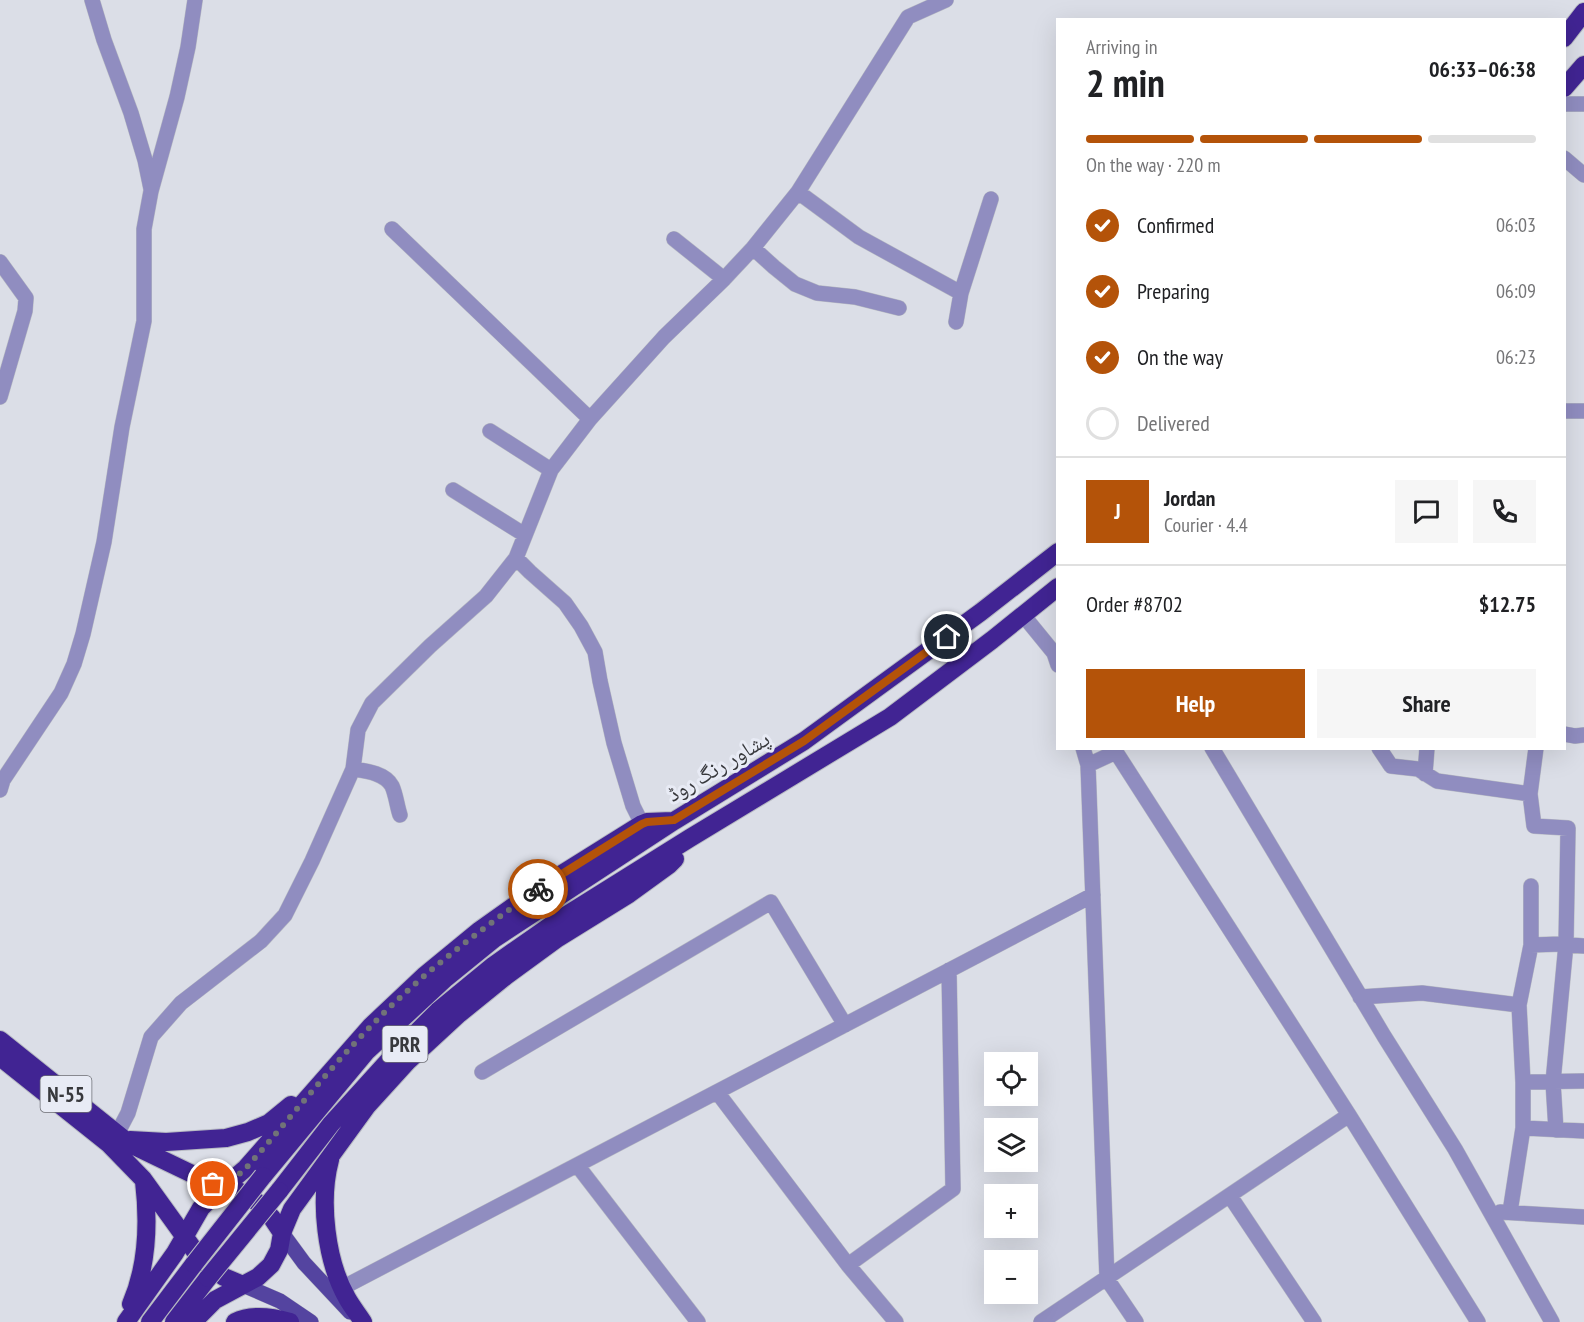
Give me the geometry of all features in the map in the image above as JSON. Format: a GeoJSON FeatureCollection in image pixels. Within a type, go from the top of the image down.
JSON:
{"type":"FeatureCollection","features":[{"type":"Feature","properties":{"kind":"highway"},"geometry":{"type":"LineString","coordinates":[[1566,35],[1584,12]]}},
{"type":"Feature","properties":{"kind":"highway"},"geometry":{"type":"LineString","coordinates":[[1566,86],[1584,65]]}},
{"type":"Feature","properties":{"kind":"highway","name":"پشاور رنگ روڈ"},"geometry":{"type":"LineString","coordinates":[[150,1322],[262,1176],[366,1052],[446,978],[494,939],[545,904],[674,820],[813,735],[981,612],[1056,554]]}},
{"type":"Feature","properties":{"kind":"highway","name":"PRR"},"geometry":{"type":"LineString","coordinates":[[174,1322],[331,1124],[390,1059],[438,1011],[494,965],[554,923],[890,717],[1056,589]]}},
{"type":"Feature","properties":{"kind":"highway"},"geometry":{"type":"LineString","coordinates":[[125,1322],[185,1238],[201,1208],[246,1168],[371,1026],[424,976],[480,930],[538,889],[642,824],[674,820]]}},
{"type":"Feature","properties":{"kind":"highway"},"geometry":{"type":"LineString","coordinates":[[193,1322],[215,1300],[258,1278],[271,1265],[279,1250],[282,1233],[292,1209],[367,1106],[407,1062],[459,1014],[506,976],[558,938],[629,894],[669,865],[690,838]]}},
{"type":"Feature","properties":{"kind":"highway","name":"N-55"},"geometry":{"type":"LineString","coordinates":[[0,1040],[124,1144],[213,1184],[238,1191],[258,1203],[282,1233]]}},
{"type":"Feature","properties":{"kind":"highway","name":"N-55"},"geometry":{"type":"LineString","coordinates":[[0,1058],[110,1144],[124,1144]]}},
{"type":"Feature","properties":{"kind":"highway"},"geometry":{"type":"LineString","coordinates":[[124,1144],[226,1138],[249,1132],[269,1123],[319,1084]]}},
{"type":"Feature","properties":{"kind":"highway","name":"N-55"},"geometry":{"type":"LineString","coordinates":[[124,1144],[143,1179],[197,1254],[224,1277],[243,1285]]}},
{"type":"Feature","properties":{"kind":"highway"},"geometry":{"type":"LineString","coordinates":[[332,1152],[324,1194],[326,1228],[343,1296],[348,1299],[362,1322]]}},
{"type":"Feature","properties":{"kind":"highway"},"geometry":{"type":"LineString","coordinates":[[125,1322],[144,1263],[147,1221],[143,1179]]}},
{"type":"Feature","properties":{"kind":"highway"},"geometry":{"type":"LineString","coordinates":[[235,1322],[243,1318],[265,1317],[290,1322]]}},
{"type":"Feature","properties":{"kind":"main road","name":"N-55"},"geometry":{"type":"LineString","coordinates":[[282,1233],[304,1263],[343,1296]]}},
{"type":"Feature","properties":{"kind":"main road","name":"N-55"},"geometry":{"type":"LineString","coordinates":[[243,1285],[280,1301],[310,1322]]}},
{"type":"Feature","properties":{"kind":"street"},"geometry":{"type":"LineString","coordinates":[[92,0],[131,113],[151,190]]}},
{"type":"Feature","properties":{"kind":"street"},"geometry":{"type":"LineString","coordinates":[[0,790],[3,780],[61,693],[74,664],[82,634],[104,542],[122,427],[144,321],[144,229],[151,190],[177,97],[195,0]]}},
{"type":"Feature","properties":{"kind":"street"},"geometry":{"type":"LineString","coordinates":[[124,1144],[128,1113],[151,1037],[181,1003],[261,941],[285,915],[353,769],[358,730],[372,703],[430,645],[486,596],[516,558],[551,470],[590,419],[664,337],[753,248],[798,192],[908,17],[946,0]]}},
{"type":"Feature","properties":{"kind":"street"},"geometry":{"type":"LineString","coordinates":[[1566,104],[1584,104]]}},
{"type":"Feature","properties":{"kind":"street"},"geometry":{"type":"LineString","coordinates":[[1566,160],[1584,176]]}},
{"type":"Feature","properties":{"kind":"street"},"geometry":{"type":"LineString","coordinates":[[798,192],[859,237],[961,293]]}},
{"type":"Feature","properties":{"kind":"street"},"geometry":{"type":"LineString","coordinates":[[956,322],[961,293],[991,199]]}},
{"type":"Feature","properties":{"kind":"street"},"geometry":{"type":"LineString","coordinates":[[392,229],[590,419]]}},
{"type":"Feature","properties":{"kind":"street"},"geometry":{"type":"LineString","coordinates":[[674,239],[724,279]]}},
{"type":"Feature","properties":{"kind":"street"},"geometry":{"type":"LineString","coordinates":[[753,248],[795,284],[817,293],[855,297],[899,308]]}},
{"type":"Feature","properties":{"kind":"street"},"geometry":{"type":"LineString","coordinates":[[0,262],[26,298],[25,311],[0,397]]}},
{"type":"Feature","properties":{"kind":"street"},"geometry":{"type":"LineString","coordinates":[[1566,411],[1584,411]]}},
{"type":"Feature","properties":{"kind":"street"},"geometry":{"type":"LineString","coordinates":[[490,431],[551,470]]}},
{"type":"Feature","properties":{"kind":"street"},"geometry":{"type":"LineString","coordinates":[[453,490],[525,535]]}},
{"type":"Feature","properties":{"kind":"street"},"geometry":{"type":"LineString","coordinates":[[516,558],[565,603],[595,652],[614,743],[633,806],[642,824]]}},
{"type":"Feature","properties":{"kind":"street"},"geometry":{"type":"LineString","coordinates":[[1023,615],[1054,653],[1056,659]]}},
{"type":"Feature","properties":{"kind":"street"},"geometry":{"type":"LineString","coordinates":[[1566,734],[1584,735]]}},
{"type":"Feature","properties":{"kind":"street"},"geometry":{"type":"LineString","coordinates":[[1084,750],[1088,765],[1107,1279],[1137,1322]]}},
{"type":"Feature","properties":{"kind":"street"},"geometry":{"type":"LineString","coordinates":[[1213,750],[1360,997],[1455,1149],[1552,1322]]}},
{"type":"Feature","properties":{"kind":"street"},"geometry":{"type":"LineString","coordinates":[[1380,750],[1391,766],[1418,769],[1437,781],[1530,794]]}},
{"type":"Feature","properties":{"kind":"street"},"geometry":{"type":"LineString","coordinates":[[1425,774],[1427,750]]}},
{"type":"Feature","properties":{"kind":"street"},"geometry":{"type":"LineString","coordinates":[[1536,750],[1530,794],[1534,826],[1568,828],[1566,944],[1553,1082],[1556,1130]]}},
{"type":"Feature","properties":{"kind":"street"},"geometry":{"type":"LineString","coordinates":[[1088,765],[1116,752],[1478,1322]]}},
{"type":"Feature","properties":{"kind":"street"},"geometry":{"type":"LineString","coordinates":[[353,769],[374,773],[385,779],[392,786],[400,815]]}},
{"type":"Feature","properties":{"kind":"street"},"geometry":{"type":"LineString","coordinates":[[1510,1212],[1523,1128],[1519,1005],[1531,945],[1531,886]]}},
{"type":"Feature","properties":{"kind":"street"},"geometry":{"type":"LineString","coordinates":[[343,1296],[578,1165],[1093,895]]}},
{"type":"Feature","properties":{"kind":"street"},"geometry":{"type":"LineString","coordinates":[[482,1072],[771,902],[845,1025]]}},
{"type":"Feature","properties":{"kind":"street"},"geometry":{"type":"LineString","coordinates":[[1531,945],[1584,946]]}},
{"type":"Feature","properties":{"kind":"street"},"geometry":{"type":"LineString","coordinates":[[848,1264],[953,1189],[949,970]]}},
{"type":"Feature","properties":{"kind":"street"},"geometry":{"type":"LineString","coordinates":[[1360,997],[1422,993],[1519,1005]]}},
{"type":"Feature","properties":{"kind":"street"},"geometry":{"type":"LineString","coordinates":[[1523,1082],[1584,1081]]}},
{"type":"Feature","properties":{"kind":"street"},"geometry":{"type":"LineString","coordinates":[[717,1092],[848,1264],[896,1322]]}},
{"type":"Feature","properties":{"kind":"street"},"geometry":{"type":"LineString","coordinates":[[1041,1322],[1348,1115]]}},
{"type":"Feature","properties":{"kind":"street"},"geometry":{"type":"LineString","coordinates":[[1523,1128],[1584,1131]]}},
{"type":"Feature","properties":{"kind":"street"},"geometry":{"type":"LineString","coordinates":[[578,1165],[698,1322]]}},
{"type":"Feature","properties":{"kind":"street"},"geometry":{"type":"LineString","coordinates":[[1230,1196],[1314,1322]]}},
{"type":"Feature","properties":{"kind":"street"},"geometry":{"type":"LineString","coordinates":[[1490,1211],[1584,1217]]}},
{"type":"Feature","properties":{"kind":"way so far"},"geometry":{"type":"LineString","coordinates":[[213,1184],[225,1187],[246,1168],[371,1026],[424,976],[480,930],[538,889]]}},
{"type":"Feature","properties":{"kind":"route"},"geometry":{"type":"LineString","coordinates":[[538,889],[642,824],[674,820],[804,741],[947,637]]}}]}
